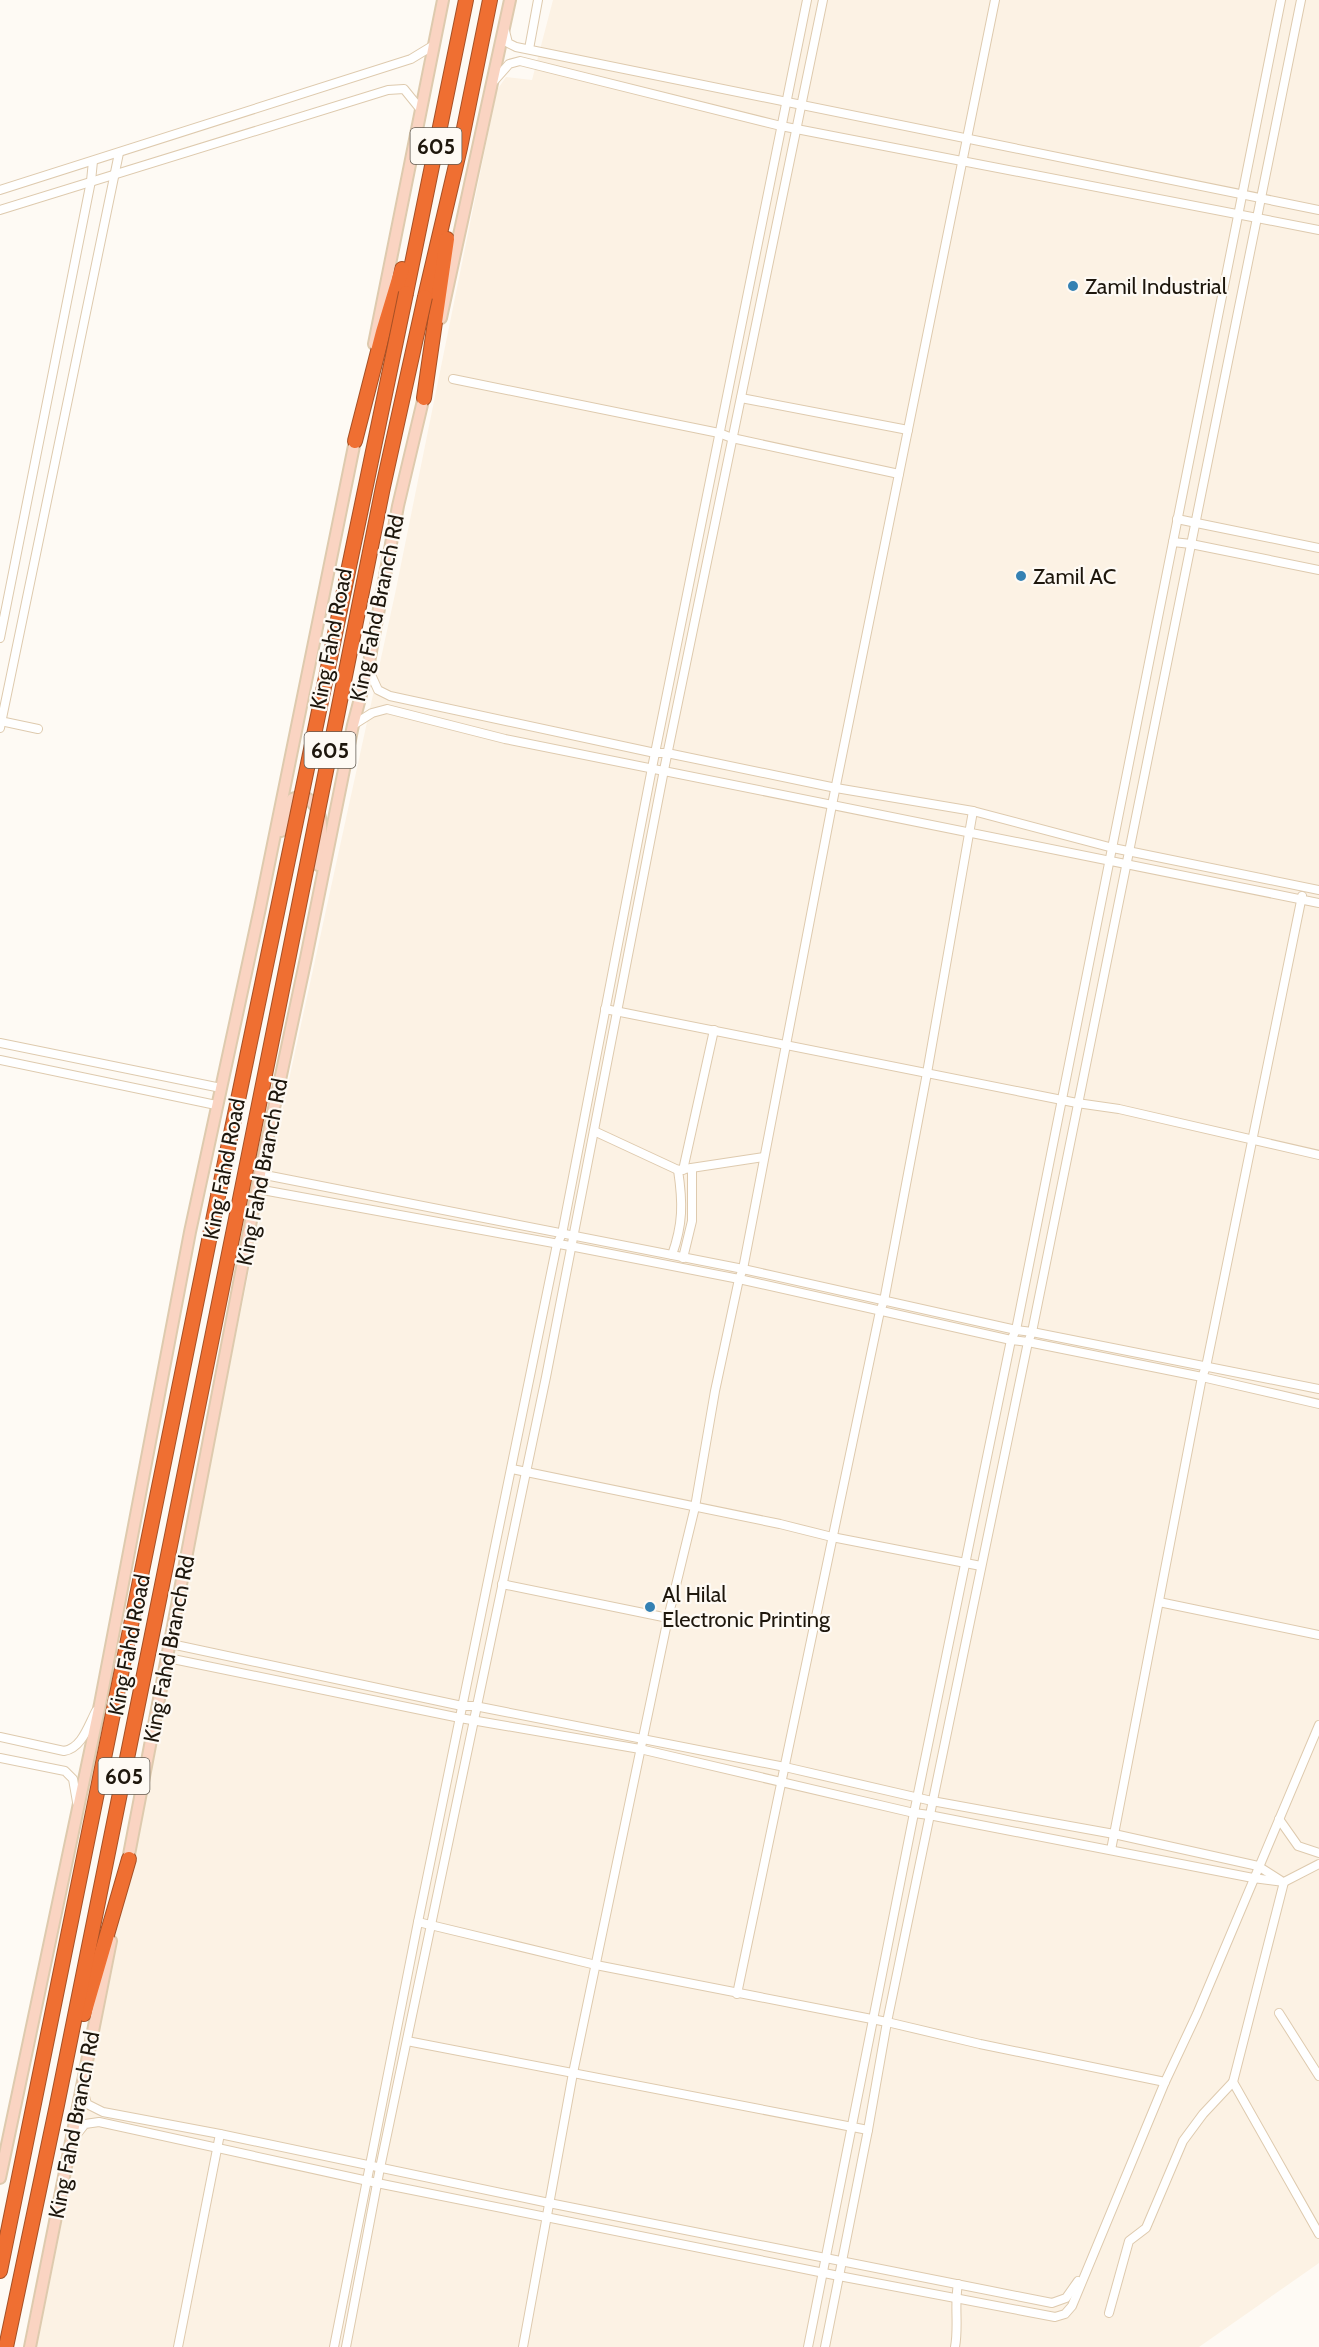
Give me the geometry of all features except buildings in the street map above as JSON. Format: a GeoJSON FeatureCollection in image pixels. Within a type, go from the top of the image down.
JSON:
{"type":"FeatureCollection","features":[{"type":"Feature","properties":{"kind":"highway","name":"King Fahd Road"},"geometry":{"type":"LineString","coordinates":[[0,2271],[218,1196],[466,0]]}},
{"type":"Feature","properties":{"kind":"highway","name":"King Fahd Road"},"geometry":{"type":"LineString","coordinates":[[6,2347],[57,2105],[381,499],[460,148],[490,0]]}},
{"type":"Feature","properties":{"kind":"highway"},"geometry":{"type":"LineString","coordinates":[[424,398],[460,148]]}},
{"type":"Feature","properties":{"kind":"highway"},"geometry":{"type":"LineString","coordinates":[[354,441],[383,332],[427,189]]}},
{"type":"Feature","properties":{"kind":"highway"},"geometry":{"type":"LineString","coordinates":[[57,2105],[129,1859]]}},
{"type":"Feature","properties":{"kind":"main road"},"geometry":{"type":"LineString","coordinates":[[0,2178],[100,1704],[187,1244],[260,908],[443,0]]}},
{"type":"Feature","properties":{"kind":"main road","name":"King Fahd Branch Rd"},"geometry":{"type":"LineString","coordinates":[[30,2347],[129,1859],[260,1174],[352,725],[368,668],[398,506],[424,398],[510,0]]}},
{"type":"Feature","properties":{"kind":"main road"},"geometry":{"type":"LineString","coordinates":[[260,908],[288,807],[292,799],[302,796],[315,804],[322,820],[306,958]]}},
{"type":"Feature","properties":{"kind":"street"},"geometry":{"type":"LineString","coordinates":[[529,49],[538,0]]}},
{"type":"Feature","properties":{"kind":"street"},"geometry":{"type":"LineString","coordinates":[[334,2347],[462,1706],[557,1244],[562,1234],[652,768],[716,453],[718,433],[807,0]]}},
{"type":"Feature","properties":{"kind":"street"},"geometry":{"type":"LineString","coordinates":[[346,2347],[429,1926],[526,1472],[570,1246],[574,1236],[667,753],[823,0]]}},
{"type":"Feature","properties":{"kind":"street"},"geometry":{"type":"LineString","coordinates":[[523,2347],[573,2073],[668,1618],[696,1506],[715,1391],[743,1269],[832,805],[995,0]]}},
{"type":"Feature","properties":{"kind":"street"},"geometry":{"type":"LineString","coordinates":[[808,2347],[917,1798],[1011,1340],[1016,1330],[1111,861],[1241,193],[1281,0]]}},
{"type":"Feature","properties":{"kind":"street"},"geometry":{"type":"LineString","coordinates":[[825,2347],[887,2022],[1028,1342],[1032,1332],[1301,0]]}},
{"type":"Feature","properties":{"kind":"street"},"geometry":{"type":"LineString","coordinates":[[504,28],[508,43],[529,49],[786,104],[1319,210]]}},
{"type":"Feature","properties":{"kind":"street"},"geometry":{"type":"LineString","coordinates":[[0,190],[411,59],[434,45]]}},
{"type":"Feature","properties":{"kind":"street"},"geometry":{"type":"LineString","coordinates":[[494,81],[509,64],[520,61],[781,126],[1319,230]]}},
{"type":"Feature","properties":{"kind":"street"},"geometry":{"type":"LineString","coordinates":[[0,210],[388,90],[404,89],[421,110]]}},
{"type":"Feature","properties":{"kind":"street"},"geometry":{"type":"LineString","coordinates":[[38,729],[0,723],[119,153]]}},
{"type":"Feature","properties":{"kind":"street"},"geometry":{"type":"LineString","coordinates":[[0,638],[91,182],[93,161]]}},
{"type":"Feature","properties":{"kind":"street"},"geometry":{"type":"LineString","coordinates":[[453,379],[718,433],[899,474]]}},
{"type":"Feature","properties":{"kind":"street"},"geometry":{"type":"LineString","coordinates":[[741,398],[908,430]]}},
{"type":"Feature","properties":{"kind":"street"},"geometry":{"type":"LineString","coordinates":[[1178,519],[1319,548]]}},
{"type":"Feature","properties":{"kind":"street"},"geometry":{"type":"LineString","coordinates":[[1173,542],[1319,570]]}},
{"type":"Feature","properties":{"kind":"street"},"geometry":{"type":"LineString","coordinates":[[368,668],[378,690],[390,696],[655,753],[667,753],[836,788],[973,811],[1113,848],[1319,890]]}},
{"type":"Feature","properties":{"kind":"street"},"geometry":{"type":"LineString","coordinates":[[352,725],[372,712],[387,709],[505,739],[1319,903]]}},
{"type":"Feature","properties":{"kind":"street"},"geometry":{"type":"LineString","coordinates":[[505,739],[508,723]]}},
{"type":"Feature","properties":{"kind":"street"},"geometry":{"type":"LineString","coordinates":[[739,786],[742,769]]}},
{"type":"Feature","properties":{"kind":"street"},"geometry":{"type":"LineString","coordinates":[[737,1994],[832,1537],[884,1301],[973,811]]}},
{"type":"Feature","properties":{"kind":"street"},"geometry":{"type":"LineString","coordinates":[[1111,1850],[1202,1377],[1206,1367],[1304,887]]}},
{"type":"Feature","properties":{"kind":"street"},"geometry":{"type":"LineString","coordinates":[[605,1009],[1061,1100],[1119,1109],[1319,1155]]}},
{"type":"Feature","properties":{"kind":"street"},"geometry":{"type":"LineString","coordinates":[[672,1255],[683,1215],[681,1170],[714,1030]]}},
{"type":"Feature","properties":{"kind":"street"},"geometry":{"type":"LineString","coordinates":[[0,1043],[221,1088]]}},
{"type":"Feature","properties":{"kind":"street"},"geometry":{"type":"LineString","coordinates":[[0,1060],[216,1105]]}},
{"type":"Feature","properties":{"kind":"street"},"geometry":{"type":"LineString","coordinates":[[594,1131],[681,1170],[764,1157]]}},
{"type":"Feature","properties":{"kind":"street"},"geometry":{"type":"LineString","coordinates":[[683,1258],[692,1221],[692,1168]]}},
{"type":"Feature","properties":{"kind":"street"},"geometry":{"type":"LineString","coordinates":[[260,1174],[743,1269],[1016,1330],[1319,1389]]}},
{"type":"Feature","properties":{"kind":"street"},"geometry":{"type":"LineString","coordinates":[[257,1189],[739,1279],[1011,1340],[1202,1377],[1319,1404]]}},
{"type":"Feature","properties":{"kind":"street"},"geometry":{"type":"LineString","coordinates":[[419,1219],[422,1207]]}},
{"type":"Feature","properties":{"kind":"street"},"geometry":{"type":"LineString","coordinates":[[512,1469],[981,1566]]}},
{"type":"Feature","properties":{"kind":"street"},"geometry":{"type":"LineString","coordinates":[[502,1584],[668,1618]]}},
{"type":"Feature","properties":{"kind":"street"},"geometry":{"type":"LineString","coordinates":[[1159,1602],[1319,1635]]}},
{"type":"Feature","properties":{"kind":"street"},"geometry":{"type":"LineString","coordinates":[[171,1644],[462,1706],[475,1706],[785,1767],[917,1798],[1114,1834],[1258,1866],[1284,1882]]}},
{"type":"Feature","properties":{"kind":"street"},"geometry":{"type":"LineString","coordinates":[[168,1658],[460,1718],[640,1749],[914,1813],[1253,1878],[1284,1882],[1319,1864]]}},
{"type":"Feature","properties":{"kind":"street"},"geometry":{"type":"LineString","coordinates":[[307,1686],[310,1674]]}},
{"type":"Feature","properties":{"kind":"street"},"geometry":{"type":"LineString","coordinates":[[0,1737],[64,1751],[71,1750],[77,1746],[100,1704]]}},
{"type":"Feature","properties":{"kind":"street"},"geometry":{"type":"LineString","coordinates":[[70,2146],[85,2124],[99,2122],[377,2183],[839,2276],[1055,2317],[1065,2314],[1072,2306],[1319,1725]]}},
{"type":"Feature","properties":{"kind":"street"},"geometry":{"type":"LineString","coordinates":[[642,1739],[652,1752]]}},
{"type":"Feature","properties":{"kind":"street"},"geometry":{"type":"LineString","coordinates":[[0,1758],[65,1771],[73,1779],[78,1806]]}},
{"type":"Feature","properties":{"kind":"street"},"geometry":{"type":"LineString","coordinates":[[785,1767],[797,1786]]}},
{"type":"Feature","properties":{"kind":"street"},"geometry":{"type":"LineString","coordinates":[[1279,1819],[1298,1846],[1319,1853]]}},
{"type":"Feature","properties":{"kind":"street"},"geometry":{"type":"LineString","coordinates":[[1109,2313],[1129,2241],[1146,2228],[1183,2141],[1203,2114],[1233,2082],[1284,1882]]}},
{"type":"Feature","properties":{"kind":"street"},"geometry":{"type":"LineString","coordinates":[[418,1922],[596,1965],[887,2022],[980,2044],[1166,2082]]}},
{"type":"Feature","properties":{"kind":"street"},"geometry":{"type":"LineString","coordinates":[[1280,2013],[1319,2076]]}},
{"type":"Feature","properties":{"kind":"street"},"geometry":{"type":"LineString","coordinates":[[407,2041],[868,2130]]}},
{"type":"Feature","properties":{"kind":"street"},"geometry":{"type":"LineString","coordinates":[[1233,2082],[1319,2234]]}},
{"type":"Feature","properties":{"kind":"street"},"geometry":{"type":"LineString","coordinates":[[82,2087],[87,2104],[103,2112],[1052,2303],[1066,2298],[1086,2270]]}},
{"type":"Feature","properties":{"kind":"street"},"geometry":{"type":"LineString","coordinates":[[178,2347],[220,2134]]}},
{"type":"Feature","properties":{"kind":"street"},"geometry":{"type":"LineString","coordinates":[[437,2179],[440,2194]]}},
{"type":"Feature","properties":{"kind":"street"},"geometry":{"type":"LineString","coordinates":[[955,2347],[958,2331],[956,2298],[958,2284]]}},
{"type":"Feature","properties":{"kind":"street"},"geometry":{"type":"LineString","coordinates":[[815,2312],[831,2315]]}},
{"type":"Feature","properties":{"kind":"shaded area"},"geometry":{"type":"Polygon","coordinates":[[[553,0],[1319,0],[1319,2263],[1199,2347],[34,2347],[68,2188],[81,2103],[271,1162],[395,594],[497,90],[506,77],[532,80],[553,0]]]}},
{"type":"Feature","properties":{"kind":"place","name":"Zamil Industrial"},"geometry":{"type":"Point","coordinates":[1073,286]}},
{"type":"Feature","properties":{"kind":"place","name":"Zamil AC"},"geometry":{"type":"Point","coordinates":[1021,576]}},
{"type":"Feature","properties":{"kind":"place","name":"Al Hilal Electronic Printing"},"geometry":{"type":"Point","coordinates":[650,1607]}}]}
